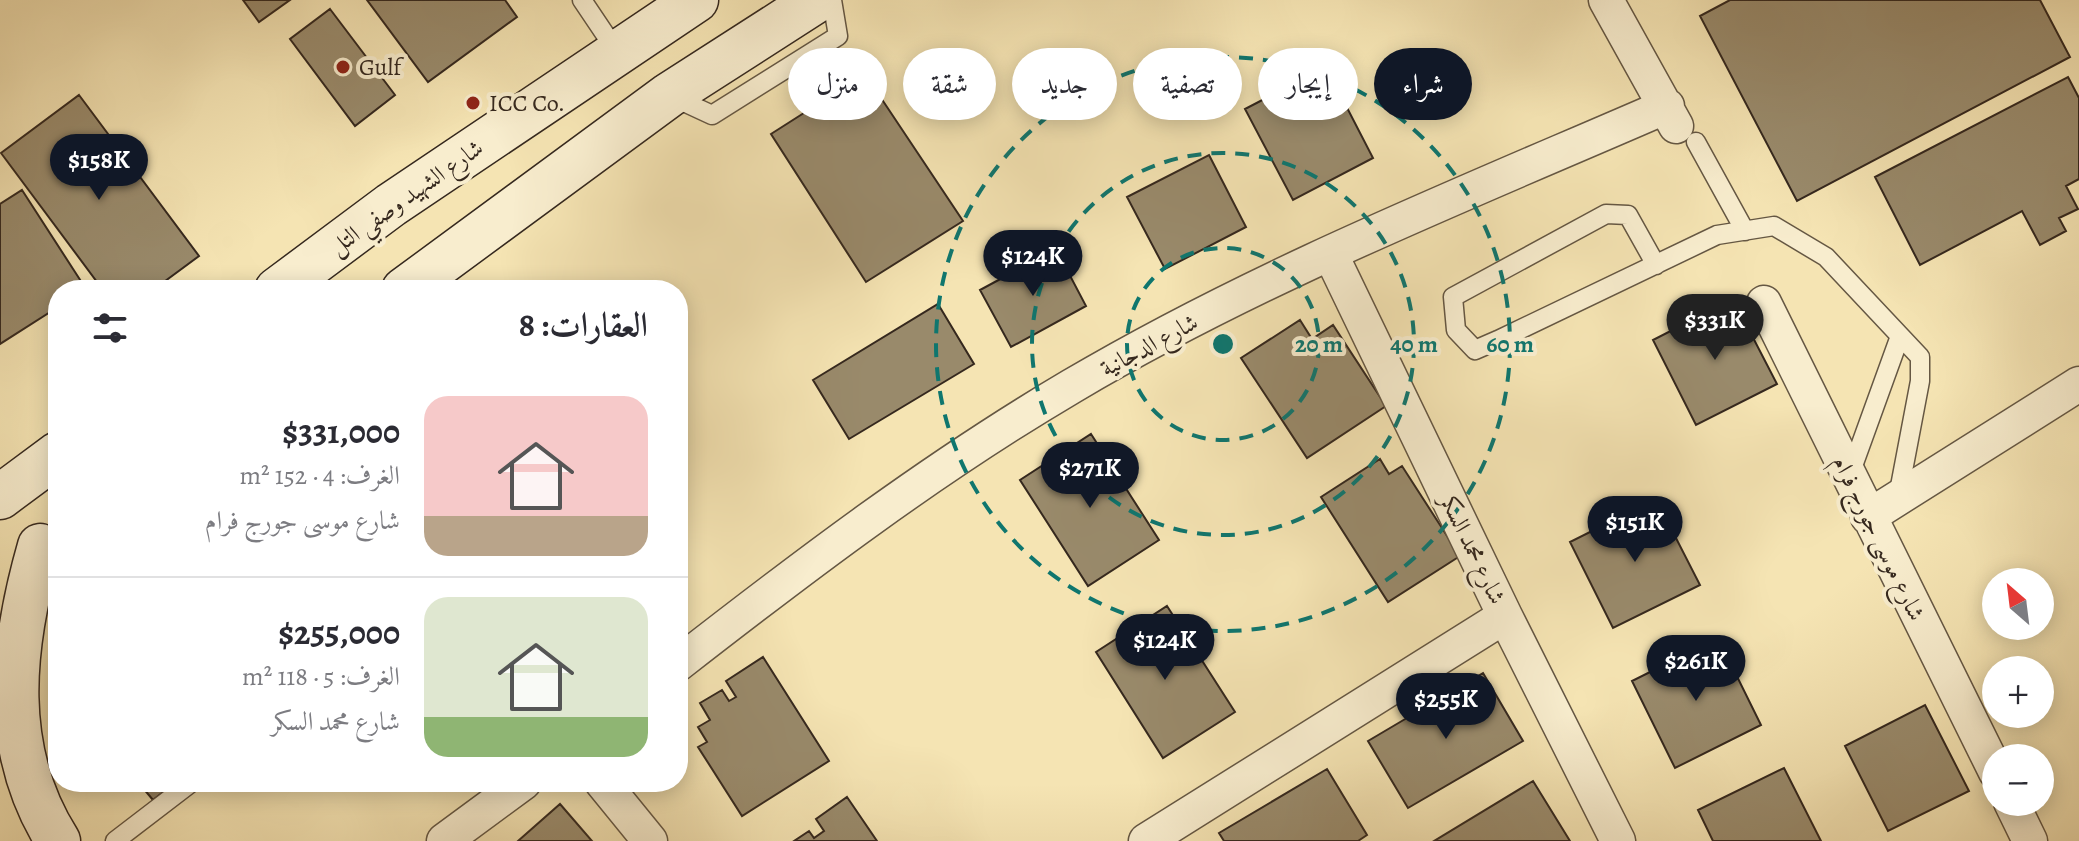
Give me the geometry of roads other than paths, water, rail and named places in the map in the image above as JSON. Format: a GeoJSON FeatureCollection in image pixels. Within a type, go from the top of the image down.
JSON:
{"type":"FeatureCollection","features":[{"type":"Feature","properties":{"kind":"main road","name":"شارع الشهيد وصفي التل"},"geometry":{"type":"LineString","coordinates":[[290,280],[391,205],[696,0]]}},
{"type":"Feature","properties":{"kind":"main road"},"geometry":{"type":"LineString","coordinates":[[418,280],[669,95],[817,0]]}},
{"type":"Feature","properties":{"kind":"main road"},"geometry":{"type":"LineString","coordinates":[[0,497],[48,461]]}},
{"type":"Feature","properties":{"kind":"main road"},"geometry":{"type":"LineString","coordinates":[[0,577],[48,541]]}},
{"type":"Feature","properties":{"kind":"main road"},"geometry":{"type":"LineString","coordinates":[[31,814],[16,734],[14,669],[22,610],[48,543]]}},
{"type":"Feature","properties":{"kind":"street"},"geometry":{"type":"LineString","coordinates":[[1606,0],[1680,124]]}},
{"type":"Feature","properties":{"kind":"street","name":"شارع الدجانية"},"geometry":{"type":"LineString","coordinates":[[688,656],[773,590],[968,449],[1075,384],[1193,321],[1331,255],[1680,124]]}},
{"type":"Feature","properties":{"kind":"street","name":"شارع محمد السكر"},"geometry":{"type":"LineString","coordinates":[[1331,255],[1505,616],[1618,841]]}},
{"type":"Feature","properties":{"kind":"street","name":"شارع موسى جورج فرام"},"geometry":{"type":"LineString","coordinates":[[1764,303],[1982,744]]}},
{"type":"Feature","properties":{"kind":"street"},"geometry":{"type":"LineString","coordinates":[[1868,517],[2079,384]]}},
{"type":"Feature","properties":{"kind":"street"},"geometry":{"type":"LineString","coordinates":[[1146,841],[1505,616]]}},
{"type":"Feature","properties":{"kind":"street"},"geometry":{"type":"LineString","coordinates":[[444,841],[510,792]]}},
{"type":"Feature","properties":{"kind":"street"},"geometry":{"type":"LineString","coordinates":[[610,792],[650,841]]}},
{"type":"Feature","properties":{"kind":"street"},"geometry":{"type":"LineString","coordinates":[[2018,816],[2030,841]]}},
{"type":"Feature","properties":{"kind":"lane"},"geometry":{"type":"LineString","coordinates":[[582,0],[617,52]]}},
{"type":"Feature","properties":{"kind":"lane"},"geometry":{"type":"LineString","coordinates":[[669,95],[712,115],[838,36],[832,0]]}},
{"type":"Feature","properties":{"kind":"lane"},"geometry":{"type":"LineString","coordinates":[[1680,124],[1745,231]]}},
{"type":"Feature","properties":{"kind":"lane"},"geometry":{"type":"LineString","coordinates":[[1656,265],[1628,215],[1606,214],[1453,297],[1456,330],[1475,350],[1656,265],[1717,235],[1774,226],[1826,257],[1920,357],[1920,381],[1898,497]]}},
{"type":"Feature","properties":{"kind":"lane"},"geometry":{"type":"LineString","coordinates":[[1849,478],[1900,336]]}},
{"type":"Feature","properties":{"kind":"lane"},"geometry":{"type":"LineString","coordinates":[[115,841],[179,792]]}},
{"type":"Feature","properties":{"kind":"place","name":"Gulf"},"geometry":{"type":"Point","coordinates":[343,67]}},
{"type":"Feature","properties":{"kind":"place","name":"ICC Co."},"geometry":{"type":"Point","coordinates":[473,103]}}]}
